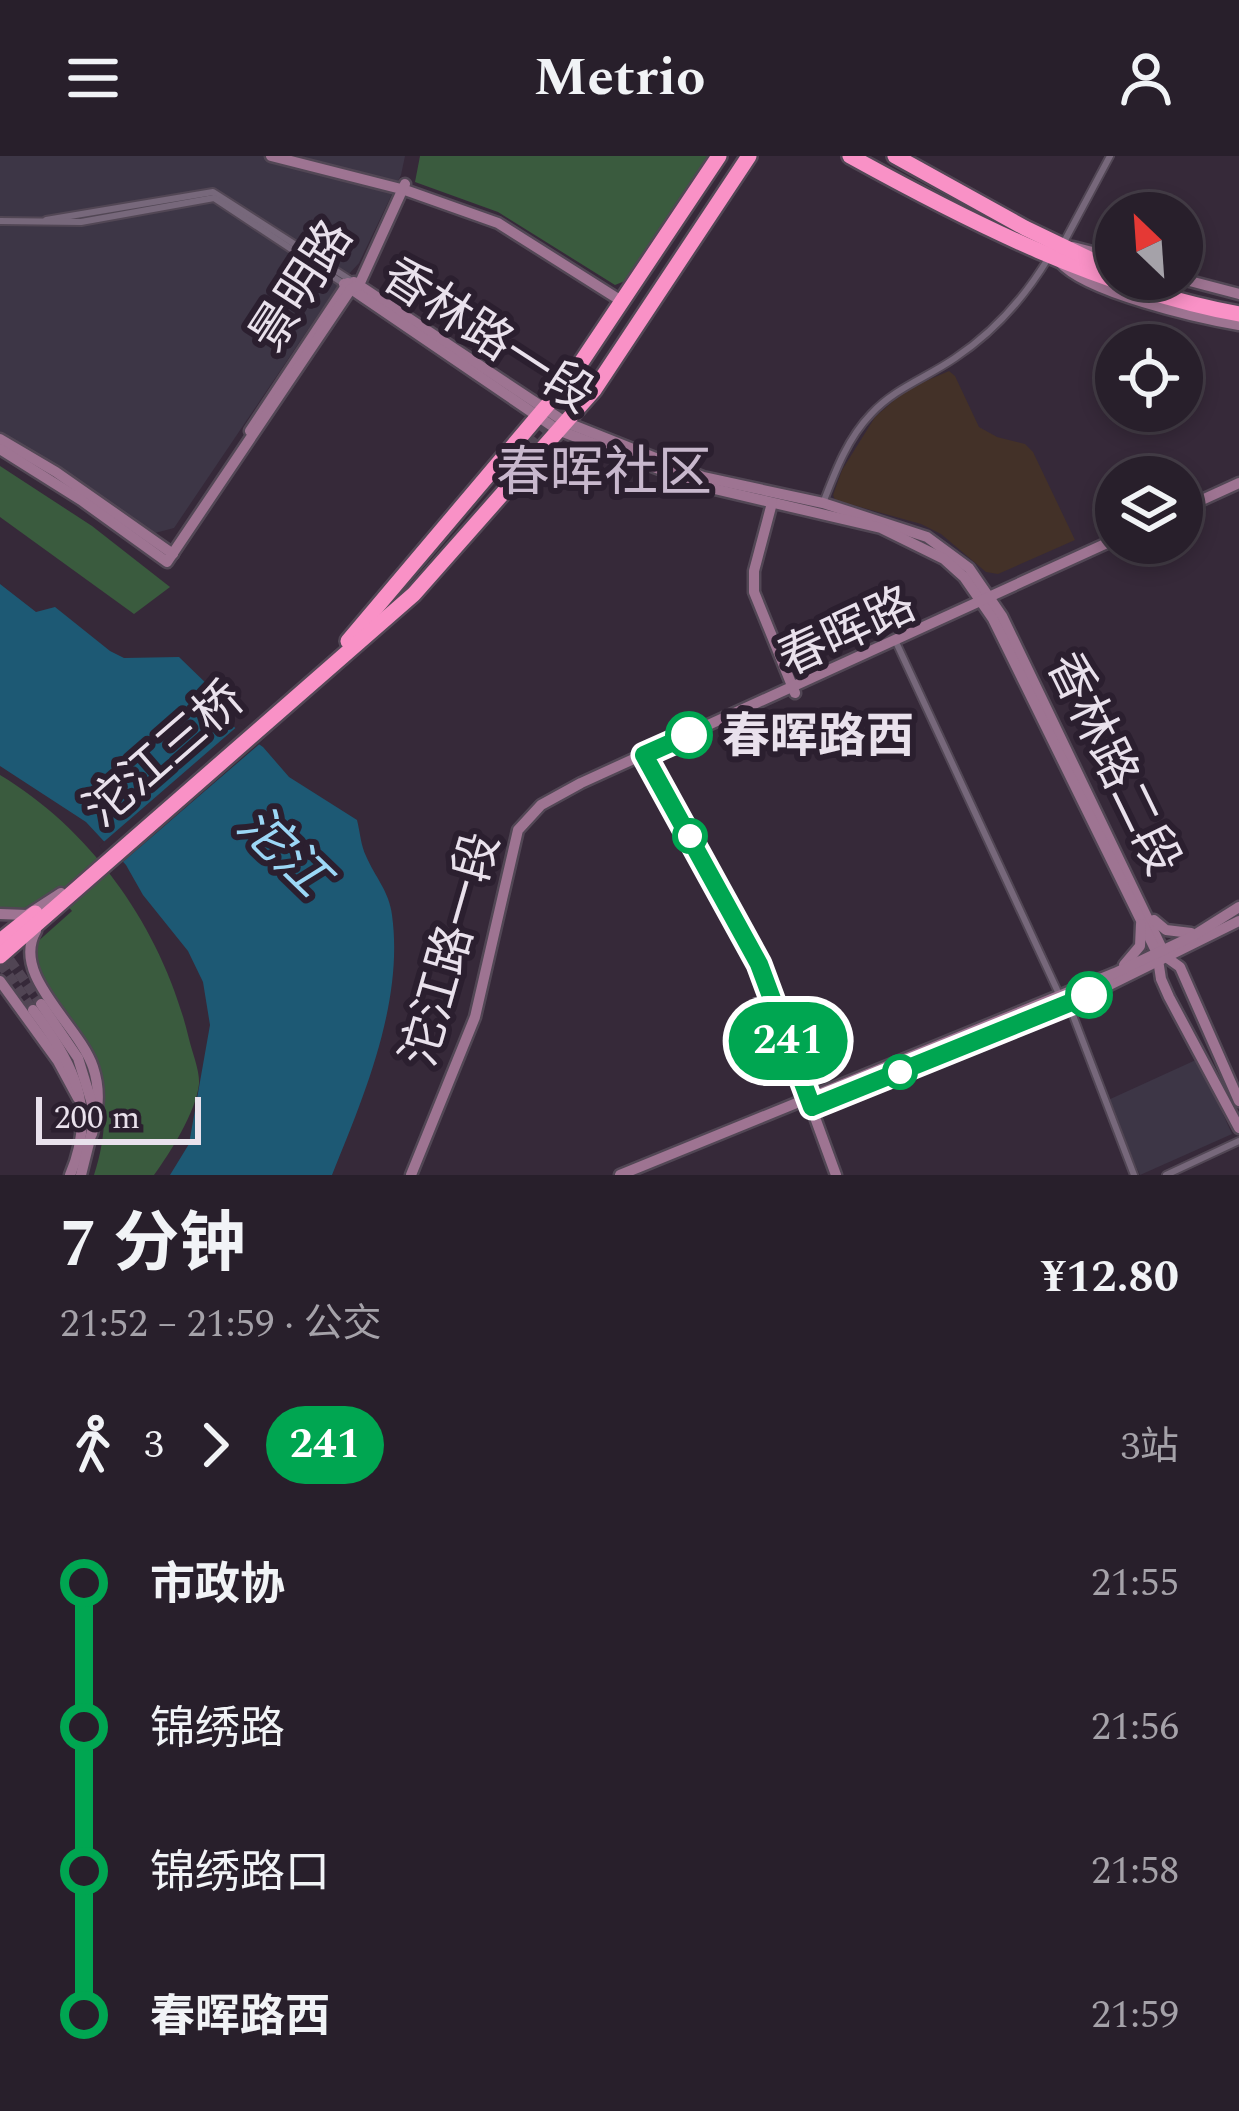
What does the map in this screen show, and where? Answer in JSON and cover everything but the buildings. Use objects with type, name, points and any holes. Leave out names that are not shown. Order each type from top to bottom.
[{"type":"highway","points":[[515,462],[541,413],[584,381],[753,156]]},
{"type":"highway","points":[[850,156],[982,225],[1167,297],[1239,314]]},
{"type":"highway","points":[[584,381],[724,157]]},
{"type":"highway","points":[[515,462],[561,426],[624,300],[724,157]]},
{"type":"highway","points":[[882,158],[982,225]]},
{"type":"highway","points":[[882,158],[971,200],[1060,253],[1095,264]]},
{"type":"highway","points":[[1203,295],[1239,304]]},
{"type":"highway","name":"沱江三桥","points":[[63,896],[360,636],[515,462]]},
{"type":"highway","points":[[0,941],[63,896]]},
{"type":"highway","points":[[0,956],[63,896]]},
{"type":"main road","points":[[271,156],[403,188]]},
{"type":"main road","points":[[286,156],[513,224],[624,300]]},
{"type":"main road","name":"景明路","points":[[167,556],[352,285],[403,188]]},
{"type":"main road","points":[[1095,251],[1084,247],[1060,253],[1070,274],[1239,325]]},
{"type":"main road","name":"香林路一段","points":[[352,285],[561,426],[706,487],[904,536],[944,559],[988,601]]},
{"type":"main road","points":[[1203,285],[1239,294]]},
{"type":"main road","name":"香林路一段","points":[[561,426],[703,476],[894,523],[927,537],[969,568],[988,601]]},
{"type":"main road","points":[[0,439],[56,472],[167,556]]},
{"type":"main road","points":[[0,449],[167,556]]},
{"type":"main road","points":[[1203,502],[1239,486]]},
{"type":"main road","points":[[774,504],[754,572],[754,592],[796,689]]},
{"type":"main road","name":"春晖路","points":[[535,814],[565,791],[1095,552]]},
{"type":"main road","name":"香林路二段","points":[[988,601],[1162,955]]},
{"type":"main road","points":[[645,758],[759,964],[836,1175]]},
{"type":"main road","name":"沱江路一段","points":[[414,1175],[475,1017],[513,843],[535,814]]},
{"type":"main road","points":[[0,914],[27,916],[63,896]]},
{"type":"main road","points":[[63,896],[34,933],[28,955],[36,978],[75,1031],[93,1067],[99,1106],[81,1175]]},
{"type":"main road","points":[[1189,987],[1186,959],[1206,933],[1239,908]]},
{"type":"main road","points":[[620,1175],[1069,1005],[1118,975],[1132,958],[1140,946],[1143,914],[1173,932],[1206,933]]},
{"type":"main road","points":[[640,1175],[1239,921]]},
{"type":"main road","points":[[1162,955],[1180,967],[1239,1101]]},
{"type":"main road","points":[[1162,955],[1161,979],[1169,997]]},
{"type":"main road","points":[[1118,975],[1150,975],[1162,983],[1239,1128]]},
{"type":"main road","points":[[0,981],[58,1061],[83,1112]]},
{"type":"main road","points":[[70,1175],[82,1141],[83,1112],[74,1072],[37,1007],[78,1058],[93,1107],[92,1134]]},
{"type":"street","points":[[823,503],[837,466],[867,418],[901,388],[975,344],[1060,253],[1110,156]]},
{"type":"street","points":[[0,221],[37,222],[213,192],[352,285]]},
{"type":"street","points":[[896,643],[1059,994]]},
{"type":"street","points":[[1069,1005],[1134,1175]]},
{"type":"street","points":[[1166,1175],[1239,1141]]},
{"type":"shaded area","points":[[0,156],[405,156],[401,175],[359,263],[336,288],[174,528],[155,533],[0,432]]},
{"type":"shaded area","points":[[949,371],[979,427],[1025,444],[1033,452],[1075,540],[998,574],[986,572],[941,534],[921,524],[835,500],[842,470],[875,417],[907,389]]},
{"type":"shaded area","points":[[1198,1059],[1232,1134],[1140,1175],[1106,1101]]},
{"type":"green space","points":[[420,156],[711,156],[630,279],[615,285],[498,212],[415,182]]},
{"type":"green space","points":[[0,466],[92,526],[170,587],[134,614],[0,517]]},
{"type":"green space","points":[[0,775],[66,825],[95,856],[143,924],[178,1000],[199,1084],[188,1119],[154,1175],[94,1175],[104,1110],[97,1070],[80,1031],[45,980],[35,944],[72,911],[56,891],[31,910],[0,908]]},
{"type":"water","name":"沱江","points":[[0,584],[36,612],[55,607],[124,658],[179,657],[212,689],[224,720],[263,747],[289,777],[357,820],[364,852],[390,906],[392,981],[378,1048],[332,1175],[170,1175],[189,1144],[210,1025],[203,982],[188,951],[143,895],[126,865],[86,822],[0,766]]},
{"type":"pier","points":[[240,724],[264,740],[118,866],[99,846]]},
{"type":"tunnel","points":[[514,469],[588,379]]},
{"type":"tunnel","points":[[1,948],[41,1004]]},
{"type":"tunnel","points":[[0,963],[33,1010]]},
{"type":"bus line","name":"241","points":[[689,735],[644,755],[759,964],[812,1107],[1089,995]]},
{"type":"place","name":"春晖路西","points":[[689,735]]},
{"type":"district","name":"春晖社区","points":[[604,471]]}]
